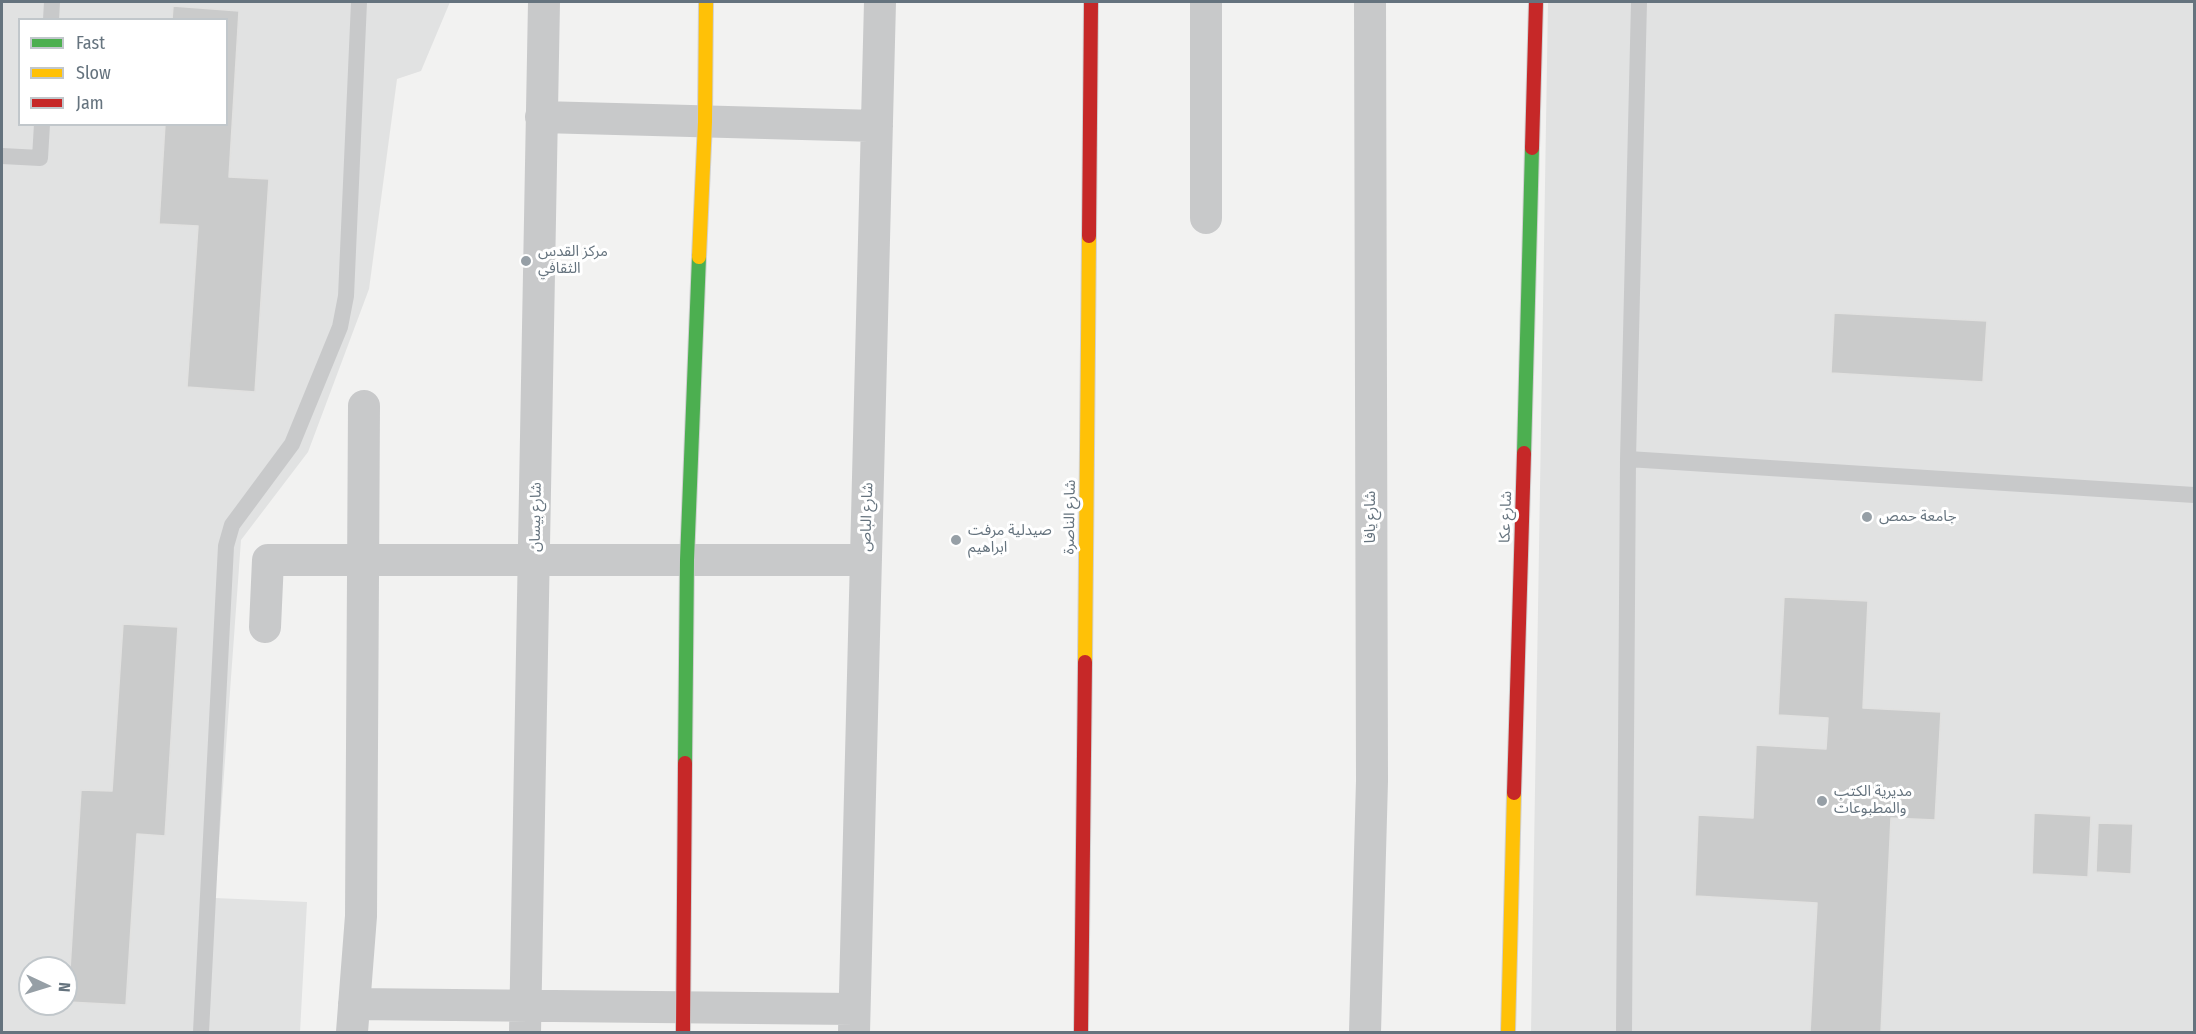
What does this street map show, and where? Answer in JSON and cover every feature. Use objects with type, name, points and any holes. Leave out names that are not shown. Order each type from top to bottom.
[{"type":"street","name":"شارع بيسان","points":[[526,1019],[544,2]]},
{"type":"street","points":[[683,1020],[687,560],[705,122],[706,2]]},
{"type":"street","name":"شارع الباص","points":[[854,1021],[880,2]]},
{"type":"street","name":"شارع الناصرة","points":[[1081,1032],[1091,2]]},
{"type":"street","points":[[1206,2],[1206,218]]},
{"type":"street","name":"شارع يافا","points":[[1365,1032],[1372,781],[1370,2]]},
{"type":"street","name":"شارع عكا","points":[[1508,1032],[1536,2]]},
{"type":"street","points":[[541,117],[877,126]]},
{"type":"street","points":[[364,406],[361,916],[353,1018],[854,1021]]},
{"type":"street","points":[[265,627],[268,560],[866,560]]},
{"type":"lane","points":[[51,18],[52,2]]},
{"type":"lane","points":[[201,1032],[226,546],[232,525],[292,444],[340,327],[346,296],[359,2]]},
{"type":"lane","points":[[1624,1032],[1628,459],[1639,2]]},
{"type":"lane","points":[[2,156],[40,158],[42,126]]},
{"type":"lane","points":[[1628,459],[2194,495]]},
{"type":"shaded area","points":[[2,2],[450,2],[421,71],[397,79],[369,289],[308,452],[241,540],[215,898],[307,902],[300,1032],[2,1032]]},
{"type":"shaded area","name":"جامعة حمص","points":[[1548,2],[2194,2],[2194,1032],[1531,1032]]},
{"type":"building","points":[[173,6],[239,11],[229,177],[269,179],[255,392],[187,387],[198,226],[159,224],[165,126],[228,126],[228,18],[172,18]]},
{"type":"building","points":[[1834,313],[1987,321],[1983,382],[1831,373]]},
{"type":"building","points":[[1784,597],[1868,601],[1863,708],[1941,712],[1935,820],[1891,818],[1881,1032],[1810,1032],[1817,903],[1695,896],[1698,815],[1753,818],[1756,745],[1826,749],[1828,718],[1778,715]]},
{"type":"building","points":[[123,624],[178,627],[165,836],[137,834],[126,1005],[78,1003],[78,956],[71,956],[81,790],[112,791]]},
{"type":"building","points":[[2034,813],[2091,816],[2088,877],[2032,874]]},
{"type":"building","points":[[2098,823],[2133,824],[2131,874],[2096,872]]},
{"type":"traffic: fast","points":[[1524,453],[1532,148]]},
{"type":"traffic: fast","points":[[685,763],[687,560],[699,257]]},
{"type":"traffic: slow","points":[[699,257],[705,122],[706,2]]},
{"type":"traffic: slow","points":[[1085,662],[1089,236]]},
{"type":"traffic: slow","points":[[1508,1032],[1514,793]]},
{"type":"traffic: jam","points":[[1089,236],[1091,2]]},
{"type":"traffic: jam","points":[[1532,148],[1536,2]]},
{"type":"traffic: jam","points":[[1514,793],[1524,453]]},
{"type":"traffic: jam","points":[[1081,1032],[1085,662]]},
{"type":"traffic: jam","points":[[683,1032],[685,763]]},
{"type":"place","name":"مركز القدس الثقافي","points":[[526,261]]},
{"type":"place","name":"جامعة حمص","points":[[1867,517]]},
{"type":"place","name":"صيدلية مرفت ابراهيم","points":[[956,540]]},
{"type":"place","name":"مديرية الكتب والمطبوعات","points":[[1822,801]]}]
